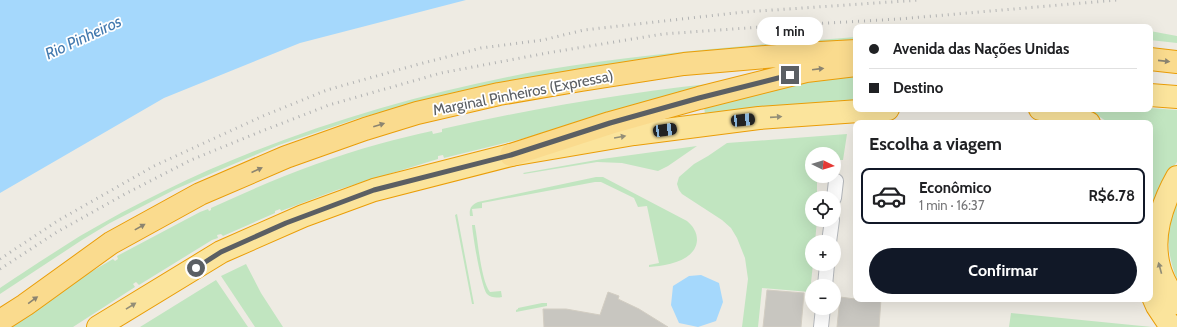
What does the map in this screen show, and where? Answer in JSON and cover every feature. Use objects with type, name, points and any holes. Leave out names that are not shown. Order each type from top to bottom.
[{"type":"highway","name":"Marginal Pinheiros (Expressa)","points":[[0,321],[25,305],[111,243],[200,194],[286,157],[364,129],[417,114],[499,94],[588,79],[684,64],[853,51]]},
{"type":"highway","points":[[1153,59],[1177,62]]},
{"type":"highway","points":[[98,327],[221,252],[286,223],[374,190],[511,155],[610,123],[699,98],[806,71],[853,65]]},
{"type":"highway","points":[[1153,96],[1177,97]]},
{"type":"highway","points":[[511,155],[634,134],[711,124],[759,118],[853,111]]},
{"type":"highway","points":[[1056,112],[1081,120]]},
{"type":"highway","points":[[1177,177],[1168,194],[1158,222],[1157,247],[1159,266],[1166,284],[1177,303]]},
{"type":"highway","points":[[1153,297],[1157,306],[1171,327]]},
{"type":"street","points":[[821,327],[822,315]]},
{"type":"green space","points":[[1153,32],[1177,36],[1177,43],[1153,40]]},
{"type":"green space","points":[[853,37],[853,39],[774,47],[420,102],[359,118],[279,145],[176,189],[110,223],[0,294],[0,288],[80,236],[164,191],[208,170],[252,152],[323,126],[432,94],[507,77],[583,64],[739,46]]},
{"type":"green space","points":[[853,75],[853,100],[757,107],[705,114],[704,107],[760,91]]},
{"type":"green space","points":[[740,81],[595,121],[444,158],[443,155],[438,156],[438,159],[337,190],[281,211],[280,209],[275,211],[275,213],[223,236],[221,234],[217,235],[218,238],[212,240],[139,285],[136,282],[133,284],[135,287],[73,327],[0,327],[17,315],[113,259],[115,261],[118,259],[117,256],[200,212],[208,209],[209,211],[211,208],[252,190],[357,150],[405,137],[432,131],[433,134],[442,132],[442,129],[516,113],[627,94]]},
{"type":"green space","points":[[1153,108],[1177,110],[1177,162],[1170,172],[1153,211],[1153,120],[1104,120],[1094,113],[1153,112]]},
{"type":"green space","points":[[847,134],[843,160],[841,160],[841,147],[805,147],[805,183],[817,183],[817,191],[805,191],[805,227],[816,227],[816,235],[805,235],[805,271],[812,271],[811,279],[805,279],[805,292],[762,288],[758,327],[742,327],[748,279],[745,258],[737,238],[731,228],[722,220],[682,194],[677,184],[679,177],[694,164],[727,143]]},
{"type":"green space","points":[[697,146],[658,171],[622,163],[597,162],[523,173],[602,159]]},
{"type":"green space","points":[[596,177],[603,177],[687,221],[694,229],[697,237],[695,247],[691,253],[686,258],[671,264],[649,267],[649,265],[659,263],[647,206],[638,207],[634,198],[601,182],[482,203],[482,208],[472,209],[473,216],[470,216],[471,208],[478,202]]},
{"type":"green space","points":[[1177,195],[1177,279],[1171,260],[1168,240],[1170,218]]},
{"type":"green space","points":[[457,214],[474,304],[472,304],[455,215]]},
{"type":"green space","points":[[1153,217],[1177,322],[1153,275]]},
{"type":"green space","points":[[472,225],[475,225],[482,270],[487,287],[490,292],[501,291],[502,297],[496,298],[487,294],[482,282]]},
{"type":"green space","points":[[246,264],[261,293],[283,327],[255,327],[221,276]]},
{"type":"green space","points":[[216,280],[248,327],[140,327]]},
{"type":"green space","points":[[547,303],[547,306],[516,312],[518,308]]},
{"type":"green space","points":[[1011,313],[1152,327],[1009,327]]},
{"type":"water","name":"Rio Pinheiros","points":[[0,0],[466,0],[300,43],[164,98],[0,193]]},
{"type":"water","points":[[701,275],[719,283],[723,302],[716,321],[698,327],[679,323],[671,305],[673,286],[689,276]]},
{"type":"building","points":[[767,290],[804,293],[801,327],[763,327]]},
{"type":"building","points":[[608,292],[619,296],[618,299],[639,309],[668,327],[544,327],[543,309],[566,309],[600,315]]},
{"type":"building","points":[[841,297],[853,299],[853,302],[881,302],[879,327],[837,327],[838,315],[841,315]]},
{"type":"railway","points":[[0,259],[59,220],[154,166],[263,116],[327,90],[412,66],[481,48],[543,40],[584,30],[744,12],[920,0]]},
{"type":"railway","points":[[0,269],[57,232],[125,194],[191,160],[329,105],[441,73],[547,53],[663,34],[899,19],[1117,0]]},
{"type":"route","points":[[196,268],[221,252],[286,223],[374,190],[511,155],[610,123],[699,98],[790,75]]}]
